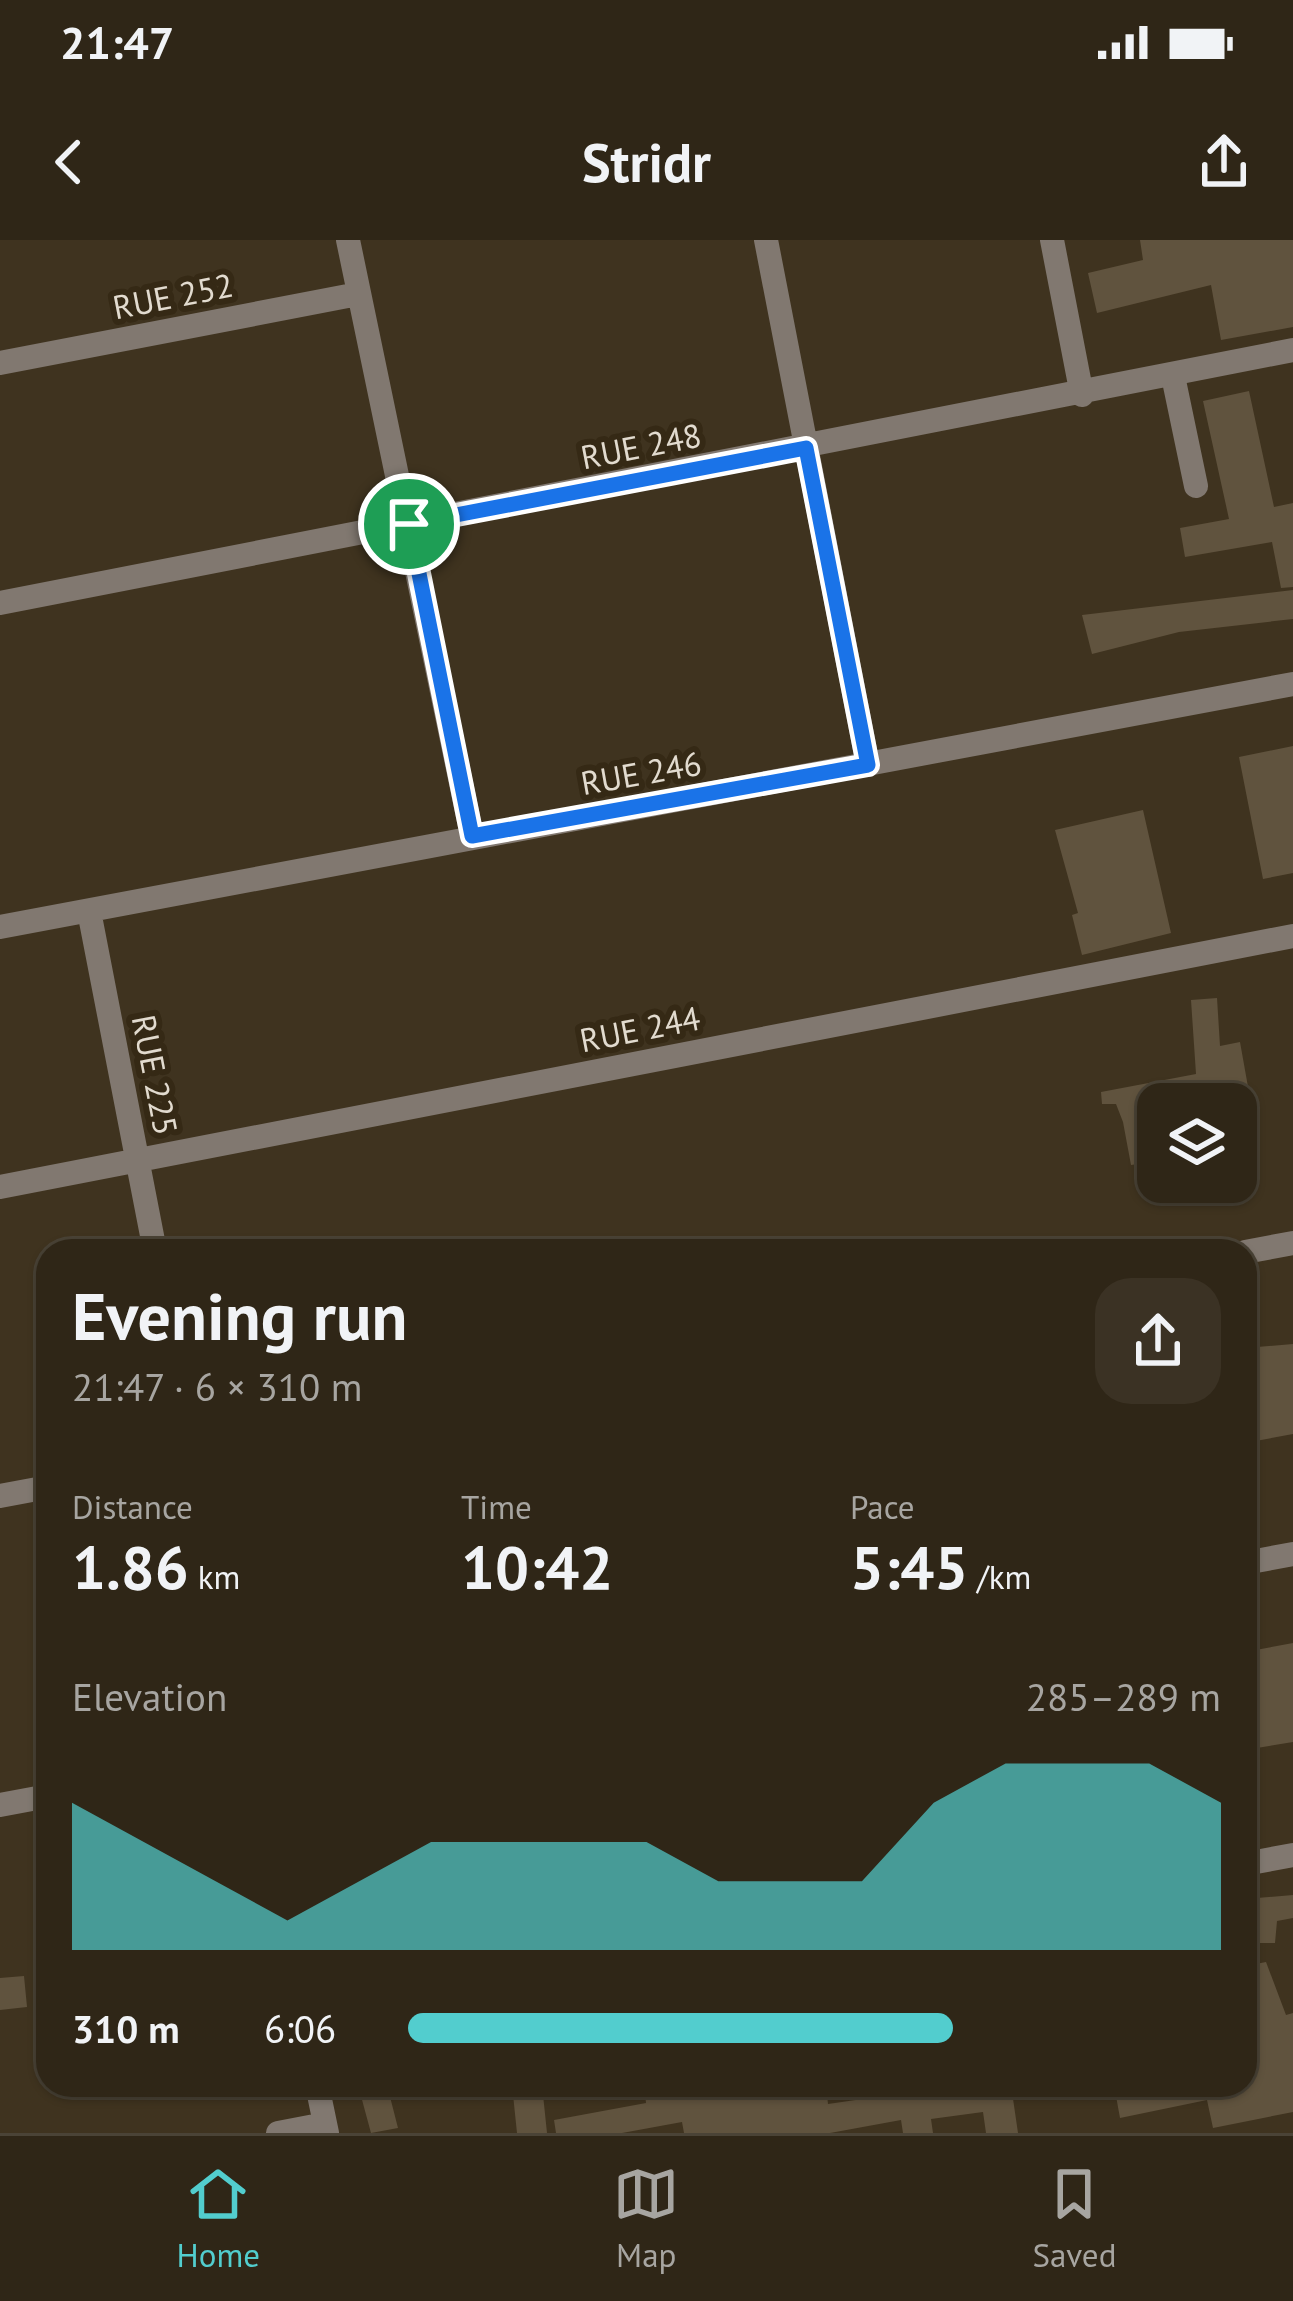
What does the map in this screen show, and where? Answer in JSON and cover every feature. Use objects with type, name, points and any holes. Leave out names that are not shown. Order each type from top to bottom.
[{"type":"street","points":[[348,240],[472,836]]},
{"type":"street","points":[[766,240],[868,765]]},
{"type":"street","points":[[1052,240],[1082,395]]},
{"type":"street","name":"RUE 252","points":[[0,363],[358,294]]},
{"type":"street","name":"RUE 248","points":[[0,603],[1082,395],[1293,350]]},
{"type":"street","points":[[1173,376],[1196,486]]},
{"type":"street","name":"RUE 246","points":[[0,927],[1293,684]]},
{"type":"street","name":"RUE 225","points":[[89,911],[153,1239]]},
{"type":"street","name":"RUE 244","points":[[0,1186],[1293,936]]},
{"type":"street","points":[[1257,1250],[1293,1243]]},
{"type":"street","points":[[0,1496],[36,1489]]},
{"type":"street","points":[[1257,1561],[1293,1554]]},
{"type":"street","points":[[0,1805],[36,1798]]},
{"type":"street","points":[[1257,1862],[1293,1855]]},
{"type":"street","points":[[278,2133],[326,2128],[320,2097]]},
{"type":"building","points":[[1140,240],[1293,240],[1293,327],[1221,340],[1211,285],[1097,313],[1088,273],[1143,260]]},
{"type":"building","points":[[1249,391],[1274,507],[1293,503],[1293,587],[1281,588],[1272,542],[1185,557],[1180,528],[1229,519],[1203,401]]},
{"type":"building","points":[[1293,590],[1293,619],[1179,632],[1092,654],[1082,615]]},
{"type":"building","points":[[1293,746],[1293,873],[1263,879],[1239,757]]},
{"type":"building","points":[[1143,810],[1171,933],[1082,955],[1072,915],[1078,913],[1055,830]]},
{"type":"building","points":[[1217,998],[1220,1046],[1240,1042],[1247,1083],[1148,1083],[1196,1074],[1191,1000]]},
{"type":"building","points":[[1137,1085],[1137,1164],[1131,1165],[1116,1104],[1102,1104],[1101,1092]]},
{"type":"building","points":[[1293,1344],[1293,1434],[1257,1441],[1257,1347]]},
{"type":"building","points":[[1293,1643],[1293,1742],[1257,1748],[1257,1650]]},
{"type":"building","points":[[1293,1895],[1293,1918],[1277,1921],[1275,1943],[1257,1943],[1257,1898]]},
{"type":"building","points":[[1266,1962],[1286,2015],[1293,2013],[1293,2112],[1213,2128],[1207,2100],[1120,2118],[1116,2097],[1257,2097],[1257,1964]]},
{"type":"building","points":[[24,1976],[27,2007],[0,2010],[0,1978]]},
{"type":"building","points":[[361,2097],[390,2097],[398,2128],[371,2133]]},
{"type":"building","points":[[513,2097],[543,2097],[547,2133],[517,2133]]},
{"type":"building","points":[[645,2097],[827,2097],[828,2104],[876,2097],[1013,2097],[1018,2133],[986,2133],[983,2112],[931,2119],[933,2133],[903,2133],[901,2120],[830,2133],[684,2133],[682,2122],[622,2133],[556,2133],[554,2120],[646,2103]]},
{"type":"route","points":[[806,448],[868,765],[472,836],[409,524],[806,448]]}]
